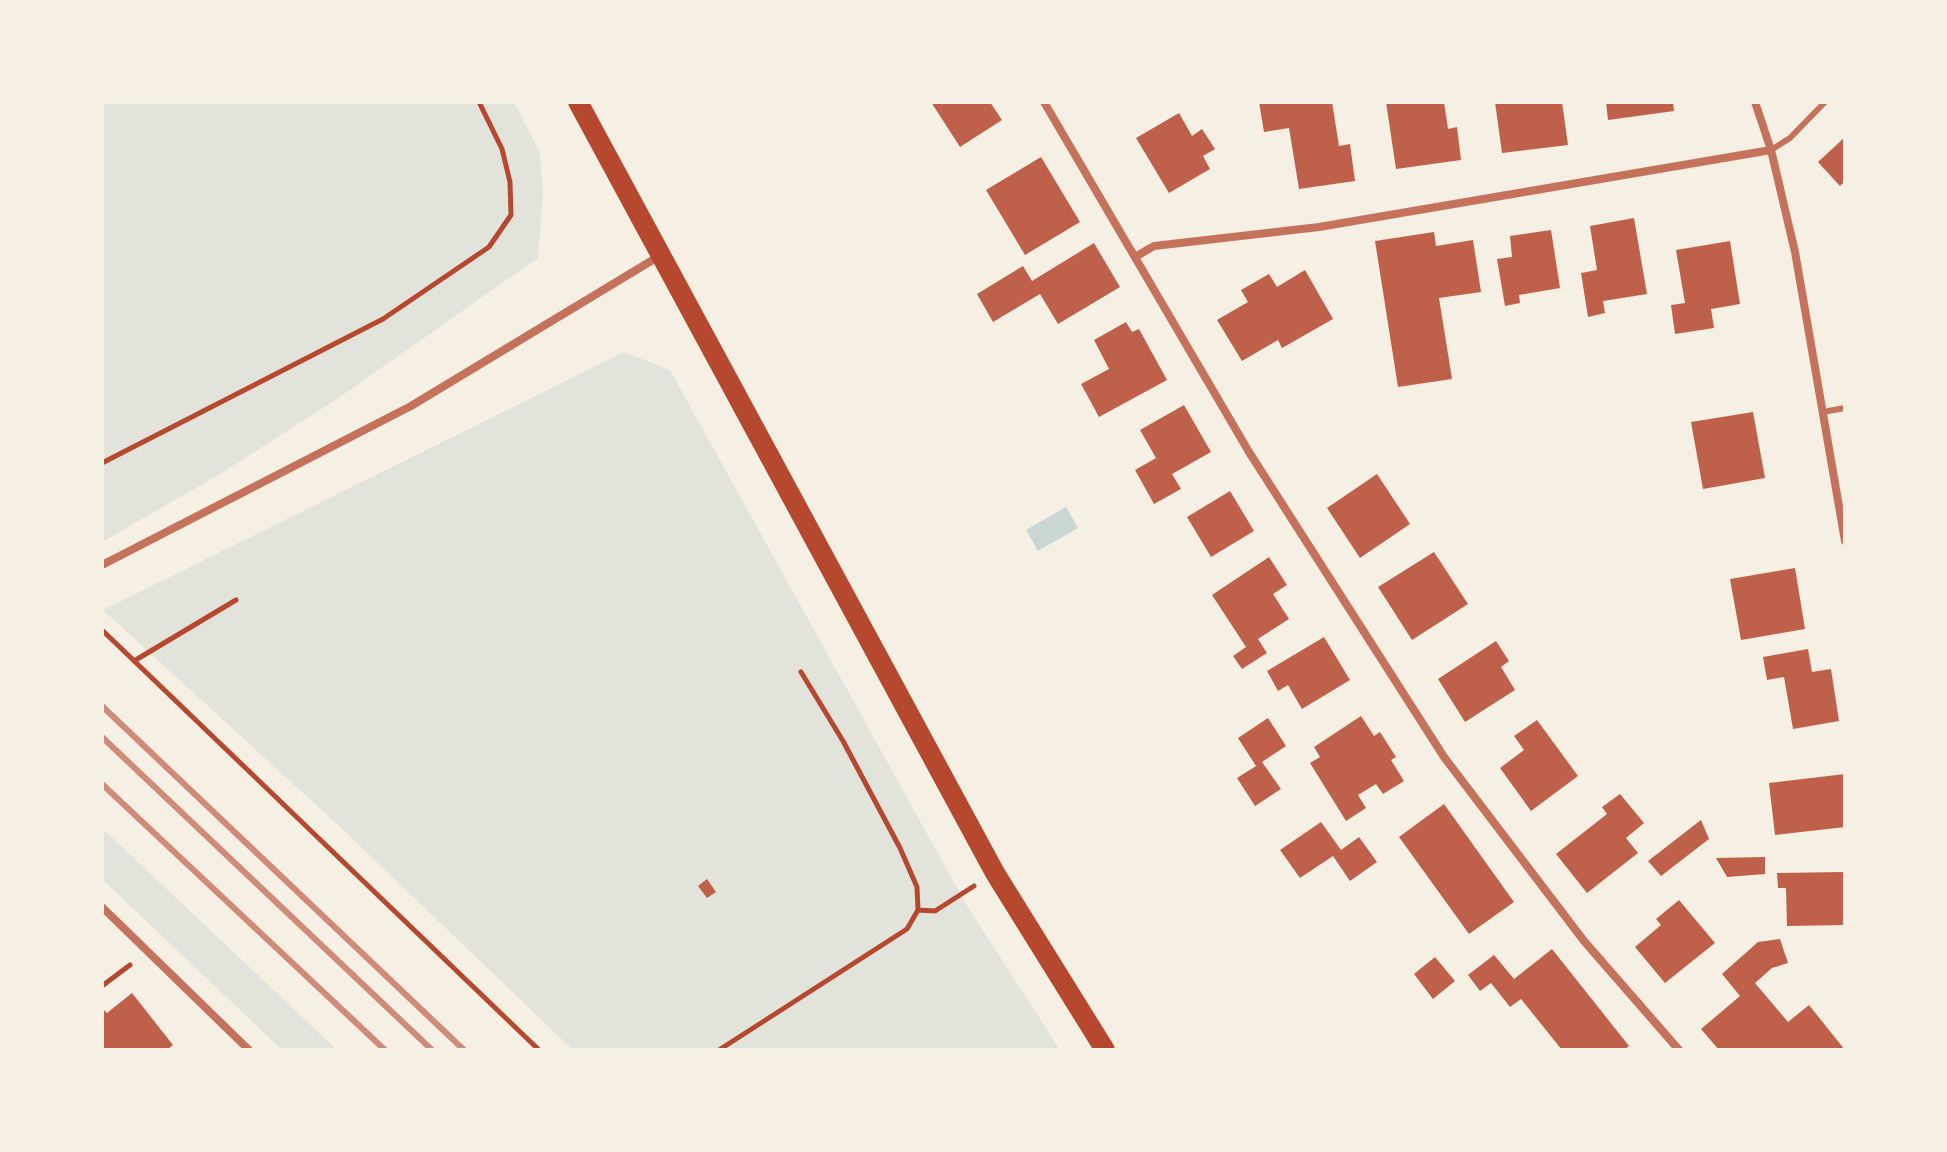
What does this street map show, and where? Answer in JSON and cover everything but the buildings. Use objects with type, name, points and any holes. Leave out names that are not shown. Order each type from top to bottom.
[{"type":"main road","points":[[578,102],[995,873],[1105,1050]]},
{"type":"street","points":[[1044,102],[1280,502],[1444,757],[1584,941],[1679,1050]]},
{"type":"street","points":[[1755,102],[1771,150],[1795,252],[1845,541]]},
{"type":"street","points":[[1135,257],[1154,246],[1319,227],[1771,150]]},
{"type":"street","points":[[102,565],[411,406],[662,254]]},
{"type":"street","points":[[102,907],[249,1050]]},
{"type":"lane","points":[[1771,150],[1790,138],[1825,102]]},
{"type":"lane","points":[[1823,412],[1845,408]]},
{"type":"path","points":[[102,463],[383,319],[489,247],[511,215],[510,182],[502,149],[479,102]]},
{"type":"path","points":[[134,661],[236,600]]},
{"type":"path","points":[[102,630],[539,1050]]},
{"type":"path","points":[[719,1050],[907,929],[918,910],[917,887],[900,848],[801,672]]},
{"type":"path","points":[[918,910],[935,911],[964,893]]},
{"type":"path","points":[[102,986],[147,952]]},
{"type":"shaded area","points":[[102,102],[514,102],[540,153],[543,194],[538,258],[337,399],[222,473],[102,542]]},
{"type":"shaded area","points":[[624,352],[670,370],[966,904],[1060,1050],[573,1050],[338,825],[103,610]]},
{"type":"shaded area","points":[[1066,507],[1078,528],[1038,551],[1026,530]]},
{"type":"shaded area","points":[[102,828],[337,1050],[282,1050],[102,879]]},
{"type":"railway","points":[[102,706],[464,1050]]},
{"type":"railway","points":[[102,737],[432,1050]]},
{"type":"railway","points":[[102,784],[385,1050]]}]
